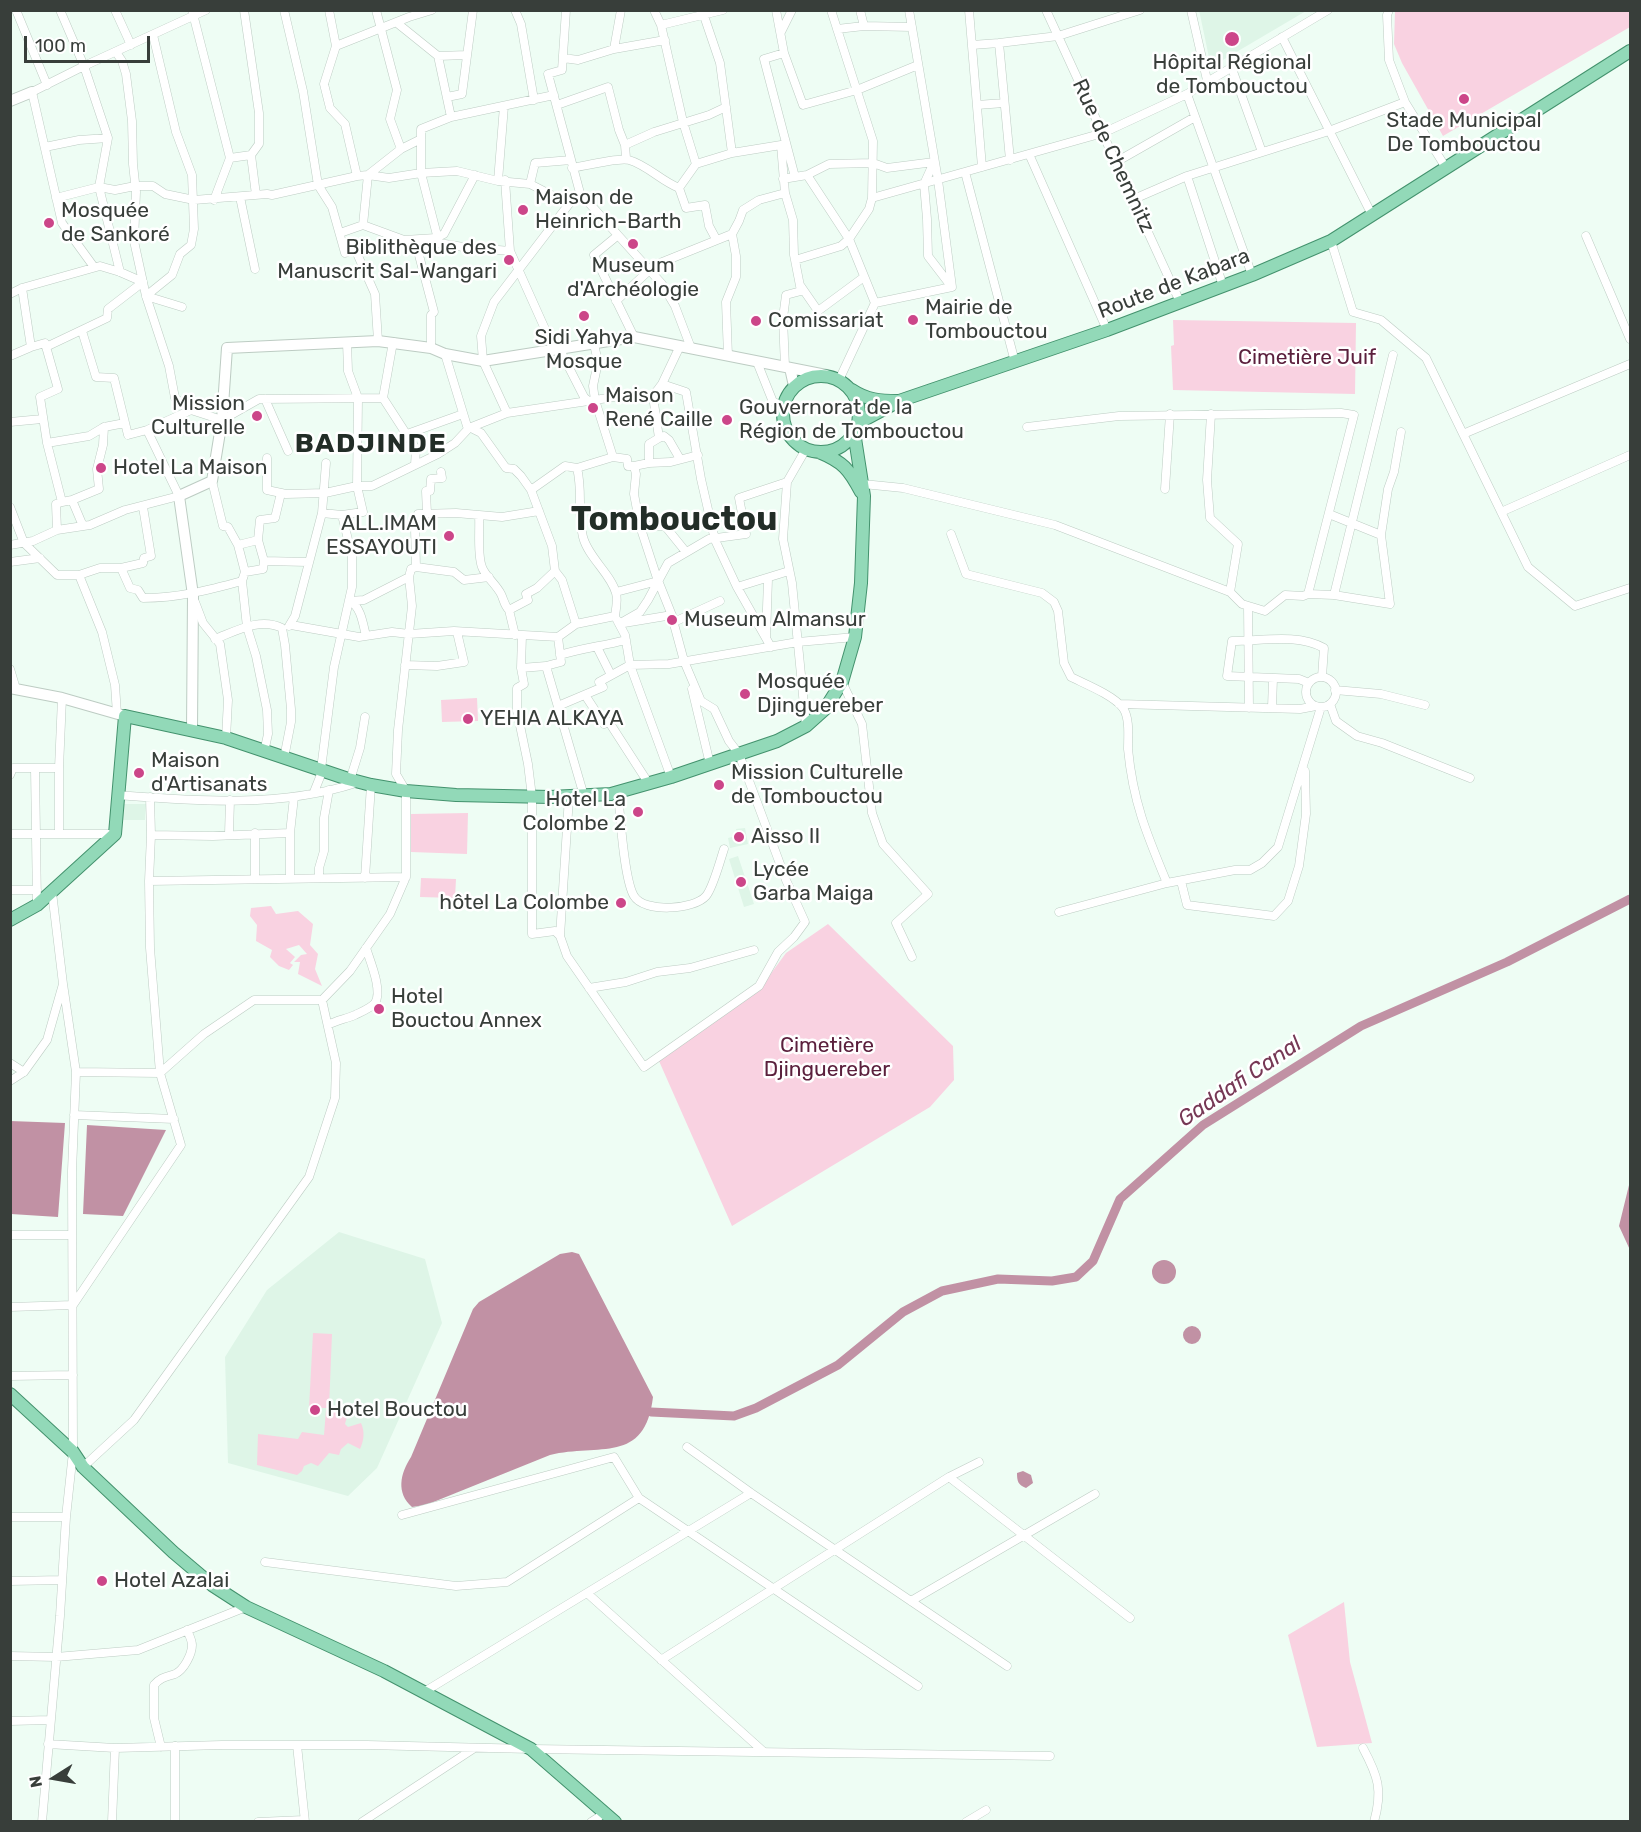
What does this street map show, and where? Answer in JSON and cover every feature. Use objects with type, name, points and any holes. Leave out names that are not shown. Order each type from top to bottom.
[{"type":"main road","name":"Route de Kabara","points":[[899,401],[1107,330],[1252,275],[1331,241],[1630,51]]},
{"type":"main road","points":[[863,490],[849,470],[836,459],[797,444],[789,436],[784,426],[783,405],[787,394],[803,379],[814,375],[826,375],[839,380],[864,398],[899,401]]},
{"type":"main road","points":[[10,920],[37,905],[115,834],[121,715],[226,738],[360,782],[406,792],[532,797],[584,796],[618,792],[649,784],[777,741],[806,726],[825,709],[842,682],[855,637],[861,583],[863,490],[856,451],[858,405],[850,389]]},
{"type":"main road","points":[[812,451],[829,451],[839,447],[856,428],[899,401]]},
{"type":"main road","points":[[10,1394],[74,1452],[83,1467],[172,1551],[212,1585],[246,1607],[384,1671],[531,1749],[610,1817]]},
{"type":"street","points":[[16,10],[47,85]]},
{"type":"street","points":[[60,10],[84,66],[108,138],[99,187],[120,272]]},
{"type":"street","points":[[115,10],[130,45]]},
{"type":"street","points":[[10,101],[153,35],[193,13],[206,10]]},
{"type":"street","points":[[230,158],[250,155],[259,144],[259,113],[244,10]]},
{"type":"street","points":[[284,10],[303,91],[318,185],[332,207],[345,253],[355,249],[375,294],[378,340]]},
{"type":"street","points":[[329,10],[336,46],[324,84],[330,108],[345,124],[357,176]]},
{"type":"street","points":[[376,10],[397,90],[390,119],[401,149]]},
{"type":"street","points":[[336,46],[397,23],[408,14],[432,10]]},
{"type":"street","points":[[447,97],[462,94],[473,10]]},
{"type":"street","points":[[515,10],[521,24],[534,100]]},
{"type":"street","points":[[566,10],[562,70],[548,74],[580,193],[662,284],[670,299],[686,347]]},
{"type":"street","points":[[654,10],[661,25],[683,123],[696,164]]},
{"type":"street","points":[[661,25],[723,10]]},
{"type":"street","points":[[776,10],[784,53],[803,105],[857,90],[918,65]]},
{"type":"street","points":[[781,32],[792,10]]},
{"type":"street","points":[[795,260],[841,246],[849,239],[869,209],[872,198],[873,141],[831,10]]},
{"type":"street","points":[[860,10],[864,26]]},
{"type":"street","points":[[909,10],[938,180],[952,287]]},
{"type":"street","points":[[969,10],[982,167]]},
{"type":"street","name":"Rue de Chemnitz","points":[[1046,10],[1180,302]]},
{"type":"street","points":[[972,45],[1058,36],[1140,10]]},
{"type":"street","points":[[1191,10],[1207,80]]},
{"type":"street","points":[[872,198],[1103,134],[1187,93],[1328,10]]},
{"type":"street","points":[[1389,10],[1387,15],[1389,60],[1405,102],[1446,168]]},
{"type":"street","points":[[614,49],[622,11]]},
{"type":"street","points":[[193,13],[230,158],[214,200]]},
{"type":"street","points":[[703,13],[720,63],[732,153]]},
{"type":"street","points":[[397,23],[438,56],[450,117]]},
{"type":"street","points":[[837,28],[912,27]]},
{"type":"street","points":[[146,296],[172,275],[180,254],[191,245],[194,229],[192,175],[176,132],[153,35]]},
{"type":"street","points":[[1282,37],[1372,215]]},
{"type":"street","points":[[563,58],[578,60],[614,49],[664,40]]},
{"type":"street","points":[[999,43],[1010,160]]},
{"type":"street","points":[[116,52],[122,61],[130,100],[135,186],[134,242],[146,296],[169,366],[175,398],[191,410],[222,420],[258,399],[383,398]]},
{"type":"street","points":[[784,53],[764,59],[795,177]]},
{"type":"street","points":[[438,56],[467,56]]},
{"type":"street","points":[[1232,66],[1262,152]]},
{"type":"street","points":[[557,105],[608,87],[625,145],[626,158]]},
{"type":"street","points":[[32,92],[62,223],[94,267]]},
{"type":"street","points":[[1187,93],[1252,275]]},
{"type":"street","points":[[510,251],[439,243],[421,173],[421,129],[450,117],[554,95]]},
{"type":"street","points":[[1134,199],[1187,176],[1329,131],[1405,102]]},
{"type":"street","points":[[977,105],[1004,103]]},
{"type":"street","points":[[504,106],[501,181],[510,251],[557,349],[584,397],[592,400]]},
{"type":"street","points":[[625,145],[654,132],[709,115],[726,107]]},
{"type":"street","points":[[1116,162],[1195,117]]},
{"type":"street","points":[[45,147],[79,140],[108,138]]},
{"type":"street","points":[[363,225],[368,176],[401,149],[421,139]]},
{"type":"street","points":[[679,188],[696,164],[732,153],[781,145],[783,179],[793,220],[795,260],[801,291],[786,296],[783,318],[788,367],[794,386]]},
{"type":"street","points":[[1029,154],[1107,330]]},
{"type":"street","points":[[250,155],[256,195]]},
{"type":"street","points":[[530,184],[535,163],[571,164],[626,158],[664,182],[679,188],[686,208],[705,205],[709,226],[716,239]]},
{"type":"street","points":[[783,179],[807,175],[829,164],[873,163],[887,168],[934,162]]},
{"type":"street","points":[[934,162],[924,184],[928,256],[952,287]]},
{"type":"street","points":[[56,198],[99,187],[115,190],[135,186],[153,186],[165,194],[194,200],[214,200],[273,195],[357,176],[389,178],[457,171],[501,181],[530,184],[569,204]]},
{"type":"street","points":[[965,172],[1015,362]]},
{"type":"street","points":[[340,233],[363,225],[404,240],[436,238],[444,234],[475,175]]},
{"type":"street","points":[[807,175],[849,239],[875,303],[839,380]]},
{"type":"street","points":[[1187,176],[1223,286]]},
{"type":"street","points":[[507,413],[483,361],[481,336],[494,302],[569,204],[580,193]]},
{"type":"street","points":[[728,356],[726,302],[736,277],[736,256],[732,234],[743,210],[759,200],[785,193]]},
{"type":"street","points":[[240,197],[255,269]]},
{"type":"street","points":[[616,301],[655,265],[732,234]]},
{"type":"street","points":[[617,236],[594,255],[634,337]]},
{"type":"street","points":[[1586,236],[1630,339]]},
{"type":"street","points":[[415,240],[434,312],[431,315],[431,348]]},
{"type":"street","points":[[1331,241],[1353,312],[1381,320],[1426,358],[1528,567],[1575,606],[1630,588]]},
{"type":"street","points":[[10,294],[22,288],[100,266],[143,282]]},
{"type":"street","points":[[800,285],[818,310],[864,277]]},
{"type":"street","points":[[46,347],[107,318],[108,309],[143,282]]},
{"type":"street","points":[[875,303],[952,287]]},
{"type":"street","points":[[22,288],[31,347]]},
{"type":"street","points":[[146,296],[182,307]]},
{"type":"street","points":[[82,331],[96,377],[114,378],[128,435],[147,430],[191,410]]},
{"type":"street","points":[[264,752],[268,734],[267,710],[256,656],[247,627],[242,581],[245,572],[238,545],[228,526],[223,526],[212,481],[222,420],[227,348],[378,340],[431,348],[445,354],[483,361],[634,337],[826,375]]},
{"type":"street","points":[[322,513],[342,515],[363,512],[357,486],[358,398],[348,371],[347,342]]},
{"type":"street","points":[[393,342],[383,398],[416,449],[415,465]]},
{"type":"street","points":[[10,356],[45,343],[58,389],[40,397],[42,419],[62,502]]},
{"type":"street","points":[[594,344],[598,362],[592,400],[613,457]]},
{"type":"street","points":[[660,438],[653,396],[686,347]]},
{"type":"street","points":[[445,354],[463,414],[470,428],[481,433],[506,468],[513,469],[531,490],[552,546],[555,571],[562,580],[576,624]]},
{"type":"street","points":[[1334,595],[1392,355]]},
{"type":"street","points":[[757,362],[773,402],[783,405]]},
{"type":"street","points":[[1463,434],[1630,364]]},
{"type":"street","points":[[662,384],[686,392],[714,538],[737,587],[771,647]]},
{"type":"street","points":[[267,458],[267,490],[281,493],[325,493],[357,486],[372,486],[438,454],[470,428],[507,413],[626,395],[653,396]]},
{"type":"street","points":[[265,399],[288,451]]},
{"type":"street","points":[[1027,427],[1119,416],[1170,414],[1341,413],[1354,415],[1308,594]]},
{"type":"street","points":[[407,434],[463,414]]},
{"type":"street","points":[[1166,489],[1170,414]]},
{"type":"street","points":[[1211,414],[1207,480],[1210,518],[1238,544],[1230,592]]},
{"type":"street","points":[[10,423],[42,419]]},
{"type":"street","points":[[47,443],[89,436],[104,427],[125,423]]},
{"type":"street","points":[[57,530],[56,504],[99,489],[97,469],[103,445],[104,427]]},
{"type":"street","points":[[147,430],[179,496],[193,595],[192,730]]},
{"type":"street","points":[[863,490],[903,488],[1055,525],[1230,592],[1242,604],[1265,611],[1285,595],[1334,595],[1390,604],[1381,535],[1388,489],[1394,472],[1401,432]]},
{"type":"street","points":[[649,463],[649,444],[664,436],[669,440],[680,459]]},
{"type":"street","points":[[620,624],[639,612],[668,562],[714,538],[746,534],[739,498],[787,482],[812,451]]},
{"type":"street","points":[[531,490],[566,466],[577,468],[613,457],[627,459],[628,466],[634,466],[698,455]]},
{"type":"street","points":[[1501,512],[1630,455]]},
{"type":"street","points":[[291,625],[322,513],[326,463]]},
{"type":"street","points":[[634,466],[636,474],[634,494],[640,526],[673,619],[710,764]]},
{"type":"street","points":[[577,468],[581,485],[579,503],[583,539],[616,592],[615,616],[626,640],[630,665],[671,777]]},
{"type":"street","points":[[427,514],[426,491],[430,491],[431,479],[442,478],[441,472]]},
{"type":"street","points":[[10,545],[24,543],[57,530],[83,526],[125,510],[179,496],[212,481]]},
{"type":"street","points":[[787,482],[783,539],[798,642],[806,726]]},
{"type":"street","points":[[245,572],[263,569],[264,561],[258,540],[260,520],[275,518],[281,493]]},
{"type":"street","points":[[72,500],[83,526]]},
{"type":"street","points":[[10,507],[24,543],[57,575],[79,575],[100,568],[121,568],[143,562],[144,558],[151,556],[143,507]]},
{"type":"street","points":[[417,567],[415,529],[418,514],[456,513],[502,518],[539,511]]},
{"type":"street","points":[[1329,514],[1381,535]]},
{"type":"street","points":[[314,792],[320,770],[334,667],[352,587],[352,556],[342,515]]},
{"type":"street","points":[[479,515],[481,536],[479,553],[482,568],[509,610],[518,635],[524,684],[517,688],[517,711],[532,797],[532,934],[555,931],[560,936]]},
{"type":"street","points":[[640,526],[665,526],[686,552]]},
{"type":"street","points":[[951,534],[966,574],[1042,592],[1054,602],[1058,611],[1067,672],[1071,677],[1112,698],[1125,713],[1131,780],[1141,820],[1167,883]]},
{"type":"street","points":[[238,545],[258,540]]},
{"type":"street","points":[[10,562],[40,558]]},
{"type":"street","points":[[264,561],[308,562]]},
{"type":"street","points":[[76,1072],[160,1073],[204,1034],[254,1000],[322,1000],[350,971],[390,914],[406,877],[406,792],[396,774],[412,606],[409,578],[411,569],[417,567],[454,572],[464,580],[489,577]]},
{"type":"street","points":[[121,568],[130,588],[138,590],[143,598],[193,595],[242,581]]},
{"type":"street","points":[[509,610],[528,600],[526,594],[537,588],[555,571]]},
{"type":"street","points":[[737,587],[789,571]]},
{"type":"street","points":[[10,669],[13,688],[62,698],[121,715],[102,632],[79,575]]},
{"type":"street","points":[[350,600],[364,600],[409,578]]},
{"type":"street","points":[[766,638],[768,579]]},
{"type":"street","points":[[616,592],[658,581]]},
{"type":"street","points":[[193,595],[203,623],[219,644],[228,700],[226,738]]},
{"type":"street","points":[[350,600],[355,603],[366,636]]},
{"type":"street","points":[[620,624],[673,619],[720,601]]},
{"type":"street","points":[[1248,606],[1249,708]]},
{"type":"street","points":[[215,639],[247,627],[266,623],[282,628],[291,625],[342,635],[457,632],[558,637],[576,624],[615,616]]},
{"type":"street","points":[[282,628],[291,709],[291,723],[284,758]]},
{"type":"street","points":[[405,665],[437,666],[464,662],[457,632]]},
{"type":"street","points":[[521,668],[561,662],[558,637]]},
{"type":"street","points":[[558,706],[603,687],[599,682],[630,665],[686,665],[798,642],[855,637]]},
{"type":"street","points":[[1309,683],[1299,679],[1227,676],[1233,641],[1302,639],[1318,644],[1324,648],[1322,677]]},
{"type":"street","points":[[560,655],[586,646],[597,647],[626,640]]},
{"type":"street","points":[[597,647],[611,675]]},
{"type":"street","points":[[569,797],[560,936],[567,956],[644,1067],[759,986],[778,952],[794,937],[805,922],[786,880],[739,754],[729,741],[714,709],[701,702],[686,665]]},
{"type":"street","points":[[546,666],[584,796]]},
{"type":"street","points":[[1119,704],[1300,709],[1318,707],[1330,704],[1335,690],[1331,681],[1322,677],[1309,683],[1306,697],[1318,707]]},
{"type":"street","points":[[1272,708],[1273,678]]},
{"type":"street","points":[[842,682],[862,724],[872,813],[883,844],[927,894],[896,923],[912,957]]},
{"type":"street","points":[[1335,690],[1381,694],[1425,705]]},
{"type":"street","points":[[585,695],[604,724],[609,722],[649,784]]},
{"type":"street","points":[[59,834],[62,698]]},
{"type":"street","points":[[1330,704],[1336,721],[1357,736],[1382,743],[1470,778]]},
{"type":"street","points":[[1059,912],[1167,883],[1235,870],[1250,870],[1262,863],[1278,847],[1305,765],[1318,707]]},
{"type":"street","points":[[365,717],[358,756],[365,878]]},
{"type":"street","points":[[1181,881],[1187,905],[1274,916],[1288,901],[1299,866],[1306,814],[1305,765]]},
{"type":"street","points":[[10,776],[13,768],[60,768]]},
{"type":"street","points":[[35,768],[37,905]]},
{"type":"street","points":[[117,795],[189,801],[294,797],[360,782]]},
{"type":"street","points":[[319,879],[324,851],[324,818],[329,790]]},
{"type":"street","points":[[618,792],[628,880],[633,895],[640,903],[654,908],[697,903],[707,896],[724,849]]},
{"type":"street","points":[[73,1305],[181,1145],[160,1073],[150,948],[149,881],[152,835],[150,797]]},
{"type":"street","points":[[290,879],[290,833],[294,797]]},
{"type":"street","points":[[229,834],[230,800]]},
{"type":"street","points":[[255,833],[255,879]]},
{"type":"street","points":[[152,835],[290,833]]},
{"type":"street","points":[[10,834],[115,834]]},
{"type":"street","points":[[149,881],[406,877]]},
{"type":"street","points":[[10,890],[37,891]]},
{"type":"street","points":[[42,1821],[66,1517],[74,1452],[72,1171],[76,1072],[52,892]]},
{"type":"street","points":[[328,1025],[338,1019],[352,1016],[373,1005],[377,1000],[378,990],[366,948]]},
{"type":"street","points":[[590,988],[626,982],[657,972],[690,968],[754,950]]},
{"type":"street","points":[[10,1081],[24,1072],[47,1040],[63,984]]},
{"type":"street","points":[[83,1467],[134,1420],[309,1177],[335,1098],[336,1063],[322,1000]]},
{"type":"street","points":[[10,1063],[24,1072]]},
{"type":"street","points":[[74,1115],[174,1119]]},
{"type":"street","points":[[10,1235],[72,1235]]},
{"type":"street","points":[[10,1307],[73,1305]]},
{"type":"street","points":[[10,1376],[73,1375]]},
{"type":"street","points":[[687,1447],[1007,1666]]},
{"type":"street","points":[[402,1515],[614,1456],[639,1498],[918,1686]]},
{"type":"street","points":[[661,1660],[949,1477],[979,1461]]},
{"type":"street","points":[[949,1477],[1130,1618]]},
{"type":"street","points":[[424,1692],[751,1492]]},
{"type":"street","points":[[911,1601],[1095,1494]]},
{"type":"street","points":[[265,1562],[456,1586],[507,1582],[639,1498]]},
{"type":"street","points":[[10,1517],[66,1517]]},
{"type":"street","points":[[10,1581],[62,1580]]},
{"type":"street","points":[[587,1593],[764,1752]]},
{"type":"street","points":[[10,1656],[56,1657],[138,1650],[246,1607]]},
{"type":"street","points":[[161,1747],[154,1718],[154,1685],[159,1679],[176,1673],[183,1667],[192,1648],[187,1630]]},
{"type":"street","points":[[10,1721],[50,1720]]},
{"type":"street","points":[[48,1744],[115,1748],[297,1745],[1050,1755]]},
{"type":"street","points":[[258,1821],[304,1821],[297,1745]]},
{"type":"street","points":[[175,1746],[175,1821]]},
{"type":"street","points":[[112,1821],[115,1748]]},
{"type":"street","points":[[364,1821],[474,1748]]},
{"type":"street","points":[[1363,1748],[1375,1770],[1380,1789],[1379,1806],[1374,1821]]},
{"type":"street","points":[[966,1821],[986,1810]]},
{"type":"street","points":[[591,1821],[610,1817]]},
{"type":"shaded area","name":"Hôpital Régional de Tombouctou","points":[[1199,10],[1306,10],[1306,11],[1211,67]]},
{"type":"shaded area","points":[[122,804],[146,804],[145,820],[122,820]]},
{"type":"shaded area","name":"Aisso II","points":[[745,828],[748,844],[730,848],[728,838],[737,836],[736,829]]},
{"type":"shaded area","name":"Lycée Garba Maiga","points":[[738,856],[754,904],[744,907],[729,859]]},
{"type":"shaded area","points":[[10,1121],[65,1123],[58,1217],[11,1214]]},
{"type":"shaded area","points":[[87,1125],[166,1130],[123,1216],[83,1214]]},
{"type":"shaded area","points":[[1630,1181],[1630,1250],[1619,1226]]},
{"type":"shaded area","name":"Hotel Bouctou","points":[[339,1232],[425,1259],[442,1323],[377,1468],[348,1496],[228,1463],[225,1357],[267,1290]]},
{"type":"shaded area","points":[[572,1252],[579,1254],[653,1397],[648,1419],[640,1433],[630,1442],[617,1447],[550,1455],[426,1505],[412,1507],[402,1490],[404,1470],[473,1309],[479,1302],[560,1254]]},
{"type":"shaded area","points":[[1164,1260],[1169,1261],[1175,1267],[1175,1277],[1169,1283],[1164,1284],[1159,1283],[1153,1277],[1152,1272],[1153,1267],[1159,1261]]},
{"type":"shaded area","points":[[1188,1326],[1196,1326],[1201,1331],[1199,1342],[1188,1344],[1183,1339],[1183,1331]]},
{"type":"shaded area","points":[[1023,1471],[1031,1475],[1033,1483],[1026,1488],[1017,1478],[1017,1473]]},
{"type":"green space","name":"Stade Municipal De Tombouctou","points":[[1395,11],[1630,11],[1630,27],[1443,136],[1402,63],[1394,44]]},
{"type":"green space","name":"Cimetière Juif","points":[[1173,320],[1356,323],[1355,394],[1173,390],[1171,346],[1174,345]]},
{"type":"green space","points":[[477,698],[478,721],[442,722],[441,700]]},
{"type":"green space","points":[[468,813],[467,854],[411,852],[411,814]]},
{"type":"green space","points":[[421,878],[456,879],[455,898],[420,897]]},
{"type":"green space","points":[[271,906],[276,914],[298,911],[313,924],[310,945],[318,954],[315,969],[322,986],[298,974],[300,962],[294,962],[301,955],[307,954],[299,945],[286,949],[295,957],[290,963],[293,965],[289,970],[279,966],[270,957],[272,950],[256,941],[257,925],[250,916],[251,908]]},
{"type":"green space","name":"Cimetière Djinguereber","points":[[828,924],[953,1046],[954,1080],[930,1107],[732,1226],[659,1061],[758,991],[786,953]]},
{"type":"green space","points":[[313,1333],[332,1334],[329,1408],[309,1408]]},
{"type":"green space","points":[[349,1409],[345,1424],[348,1427],[361,1423],[362,1426],[364,1436],[360,1449],[348,1443],[341,1449],[339,1455],[329,1453],[318,1466],[311,1463],[304,1466],[297,1475],[257,1465],[258,1434],[298,1439],[302,1432],[324,1435],[326,1410],[341,1412]]},
{"type":"green space","points":[[1344,1602],[1350,1662],[1372,1743],[1317,1747],[1288,1635]]},
{"type":"waterway","name":"Gaddafi Canal","points":[[651,1412],[734,1416],[756,1408],[838,1365],[903,1312],[942,1291],[998,1279],[1052,1281],[1076,1277],[1093,1261],[1120,1199],[1203,1125],[1361,1026],[1507,962],[1630,899]]},
{"type":"place","name":"Hôpital Régional de Tombouctou","points":[[1232,39]]},
{"type":"place","name":"Stade Municipal De Tombouctou","points":[[1464,99]]},
{"type":"place","name":"Maison de Heinrich-Barth","points":[[523,210]]},
{"type":"place","name":"Mosquée de Sankoré","points":[[49,223]]},
{"type":"place","name":"Museum d'Archéologie","points":[[633,244]]},
{"type":"place","name":"Biblithèque des Manuscrit Sal-Wangari","points":[[509,260]]},
{"type":"place","name":"Sidi Yahya Mosque","points":[[584,316]]},
{"type":"place","name":"Mairie de Tombouctou","points":[[913,320]]},
{"type":"place","name":"Comissariat","points":[[756,321]]},
{"type":"place","name":"Maison René Caille","points":[[593,408]]},
{"type":"place","name":"Mission Culturelle","points":[[257,416]]},
{"type":"place","name":"Gouvernorat de la Région de Tombouctou","points":[[727,420]]},
{"type":"place","name":"Hotel La Maison","points":[[101,468]]},
{"type":"place","name":"ALL.IMAM ESSAYOUTI","points":[[449,536]]},
{"type":"place","name":"Museum Almansur","points":[[672,620]]},
{"type":"place","name":"Mosquée Djinguereber","points":[[745,694]]},
{"type":"place","name":"YEHIA ALKAYA","points":[[468,719]]},
{"type":"place","name":"Maison d'Artisanats","points":[[139,773]]},
{"type":"place","name":"Mission Culturelle de Tombouctou","points":[[719,785]]},
{"type":"place","name":"Hotel La Colombe 2","points":[[638,812]]},
{"type":"place","name":"Aisso II","points":[[739,837]]},
{"type":"place","name":"Lycée Garba Maiga","points":[[741,882]]},
{"type":"place","name":"hôtel La Colombe","points":[[621,903]]},
{"type":"place","name":"Hotel Bouctou Annex","points":[[379,1009]]},
{"type":"place","name":"Hotel Bouctou","points":[[315,1410]]},
{"type":"place","name":"Hotel Azalai","points":[[102,1581]]},
{"type":"district","name":"BADJINDE","points":[[371,444]]},
{"type":"district","name":"Tombouctou","points":[[674,520]]}]
